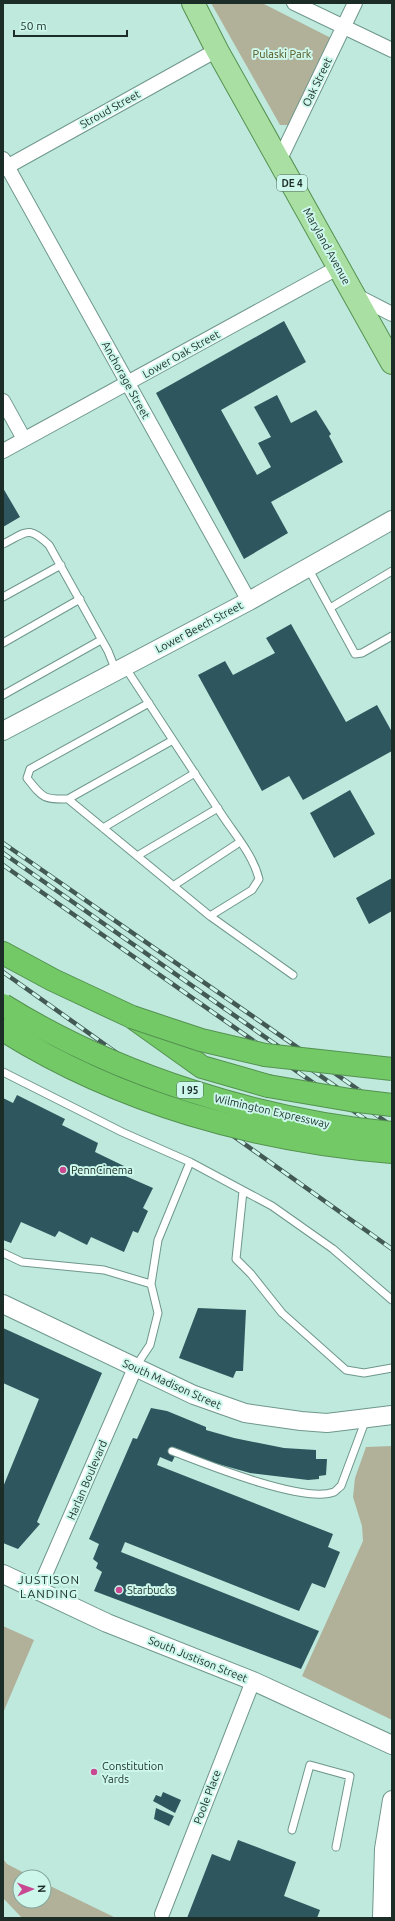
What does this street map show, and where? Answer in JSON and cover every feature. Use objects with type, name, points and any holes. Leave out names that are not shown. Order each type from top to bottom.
[{"type":"highway","points":[[3,953],[53,980],[132,1017],[201,1040],[264,1055],[392,1068]]},
{"type":"highway","name":"Wilmington Expressway","points":[[3,1005],[53,1035],[136,1070],[193,1091],[255,1109],[312,1122],[392,1134]]},
{"type":"highway","points":[[132,1017],[202,1067],[268,1086],[350,1100],[392,1105]]},
{"type":"highway","points":[[3,1030],[42,1053],[94,1078],[135,1096],[188,1114],[277,1136],[346,1148],[392,1152]]},
{"type":"main road","name":"Maryland Avenue","points":[[193,3],[217,50],[392,363]]},
{"type":"street","points":[[294,3],[392,50]]},
{"type":"street","name":"Oak Street","points":[[279,161],[355,3]]},
{"type":"street","name":"Stroud Street","points":[[4,165],[217,50]]},
{"type":"street","name":"Anchorage Street","points":[[4,165],[249,601]]},
{"type":"street","name":"Lower Oak Street","points":[[3,451],[338,267]]},
{"type":"street","points":[[353,294],[392,314]]},
{"type":"street","points":[[3,401],[24,439]]},
{"type":"street","name":"Lower Beech Street","points":[[3,731],[249,601],[392,520]]},
{"type":"street","name":"South Madison Street","points":[[3,1304],[194,1396],[245,1413],[327,1423],[382,1418]]},
{"type":"street","name":"Harlan Boulevard","points":[[38,1591],[135,1368]]},
{"type":"street","name":"South Justison Street","points":[[3,1574],[107,1623],[253,1681],[392,1746]]},
{"type":"street","name":"Poole Place","points":[[162,1914],[253,1681]]},
{"type":"street","points":[[382,1918],[384,1849],[392,1800]]},
{"type":"lane","points":[[3,544],[25,533],[37,533],[49,545],[102,640],[120,669],[149,703],[255,864],[259,878],[252,890],[210,916]]},
{"type":"lane","points":[[3,597],[61,565]]},
{"type":"lane","points":[[308,567],[353,652],[358,655],[392,636]]},
{"type":"lane","points":[[330,608],[392,571]]},
{"type":"lane","points":[[3,642],[80,599]]},
{"type":"lane","points":[[3,695],[102,640]]},
{"type":"lane","points":[[149,703],[30,769],[27,778],[42,796],[53,800],[68,799],[173,740]]},
{"type":"lane","points":[[103,828],[195,773]]},
{"type":"lane","points":[[68,799],[210,916],[293,975]]},
{"type":"lane","points":[[137,856],[218,808]]},
{"type":"lane","points":[[173,886],[240,842]]},
{"type":"lane","points":[[3,1072],[122,1132],[190,1162],[272,1206],[333,1249],[392,1300]]},
{"type":"lane","points":[[135,1368],[150,1345],[158,1313],[151,1284],[158,1240],[190,1162]]},
{"type":"lane","points":[[243,1191],[236,1259],[251,1274],[282,1313],[346,1370],[364,1373],[392,1368]]},
{"type":"lane","points":[[3,1253],[22,1262],[104,1270],[151,1284]]},
{"type":"lane","points":[[172,1451],[224,1471],[295,1492],[328,1493],[334,1492],[341,1486],[382,1418]]},
{"type":"lane","points":[[292,1830],[310,1765],[350,1776],[336,1847]]},
{"type":"green space","name":"Pulaski Park","points":[[211,3],[262,3],[331,38],[290,125],[280,125]]},
{"type":"green space","points":[[392,1446],[392,1720],[302,1676],[363,1541],[362,1526],[353,1497],[355,1478],[366,1447]]},
{"type":"green space","points":[[3,1626],[34,1640],[3,1713]]},
{"type":"green space","points":[[3,1859],[7,1864],[17,1869],[12,1869],[12,1907],[3,1898]]},
{"type":"green space","points":[[52,1887],[116,1918],[22,1918],[13,1909],[52,1909]]},
{"type":"building","points":[[284,321],[306,362],[221,410],[257,475],[271,467],[258,443],[271,437],[254,407],[277,395],[291,423],[316,410],[331,434],[329,436],[343,462],[271,502],[288,533],[244,559],[156,393]]},
{"type":"building","points":[[3,488],[20,517],[3,527]]},
{"type":"building","points":[[291,624],[346,722],[377,705],[392,732],[392,751],[303,800],[289,776],[262,791],[198,675],[225,661],[233,675],[275,653],[266,638]]},
{"type":"building","points":[[350,790],[375,834],[334,858],[310,813]]},
{"type":"building","points":[[392,878],[392,911],[369,924],[356,898]]},
{"type":"building","name":"PennCinema","points":[[17,1095],[65,1119],[62,1125],[98,1143],[95,1152],[124,1166],[121,1174],[153,1188],[143,1208],[148,1211],[138,1233],[133,1231],[124,1252],[91,1237],[87,1245],[59,1231],[55,1237],[21,1222],[11,1243],[3,1240],[3,1098],[13,1103]]},
{"type":"building","points":[[198,1308],[246,1310],[243,1371],[236,1371],[233,1378],[179,1358]]},
{"type":"building","points":[[3,1328],[102,1373],[37,1522],[40,1524],[18,1549],[3,1543],[3,1487],[39,1399],[3,1383]]},
{"type":"building","points":[[151,1408],[167,1411],[206,1427],[206,1430],[234,1438],[284,1448],[316,1450],[316,1459],[327,1459],[326,1475],[319,1476],[319,1479],[308,1480],[250,1473],[211,1462],[178,1450],[172,1462],[160,1457],[157,1465],[333,1534],[328,1547],[340,1552],[325,1588],[312,1583],[299,1611],[125,1542],[121,1552],[319,1631],[301,1669],[94,1591],[102,1572],[96,1568],[98,1563],[93,1559],[99,1544],[89,1539],[133,1438],[137,1439]]},
{"type":"building","points":[[163,1792],[181,1800],[175,1813],[153,1801],[156,1795],[161,1797]]},
{"type":"building","points":[[156,1808],[174,1816],[169,1826],[154,1819]]},
{"type":"building","points":[[238,1840],[296,1862],[284,1896],[320,1910],[317,1918],[187,1918],[212,1854],[230,1861]]},
{"type":"railway","points":[[3,843],[392,1113]]},
{"type":"railway","points":[[3,853],[392,1126]]},
{"type":"railway","points":[[3,865],[392,1138]]},
{"type":"railway","points":[[3,972],[392,1249]]},
{"type":"place","name":"PennCinema","points":[[63,1170]]},
{"type":"place","name":"Starbucks","points":[[119,1590]]},
{"type":"place","name":"Constitution Yards","points":[[94,1772]]},
{"type":"district","name":"JUSTISON LANDING","points":[[49,1587]]}]
